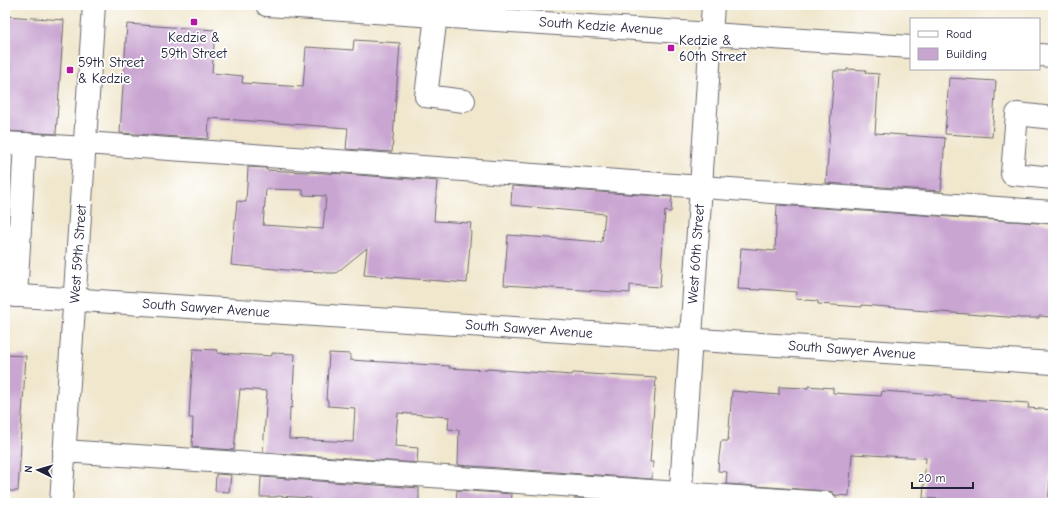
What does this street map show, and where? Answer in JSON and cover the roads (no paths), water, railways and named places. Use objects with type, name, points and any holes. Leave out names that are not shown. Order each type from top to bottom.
[{"type":"street","name":"West 59th Street","points":[[61,503],[94,5]]},
{"type":"street","name":"South Kedzie Avenue","points":[[267,5],[910,47]]},
{"type":"street","name":"West 60th Street","points":[[680,498],[713,5]]},
{"type":"street","points":[[436,16],[426,96],[464,101]]},
{"type":"street","points":[[1040,55],[1053,56]]},
{"type":"street","points":[[1053,118],[1017,114],[1012,174],[1053,178]]},
{"type":"street","points":[[11,295],[15,143],[85,145],[1053,212]]},
{"type":"street","name":"South Sawyer Avenue","points":[[11,295],[1053,363]]},
{"type":"street","points":[[64,451],[680,498],[826,503]]},
{"type":"place","name":"Kedzie & 59th Street","points":[[194,22]]},
{"type":"place","name":"Kedzie & 60th Street","points":[[671,48]]},
{"type":"place","name":"59th Street & Kedzie","points":[[70,70]]}]
